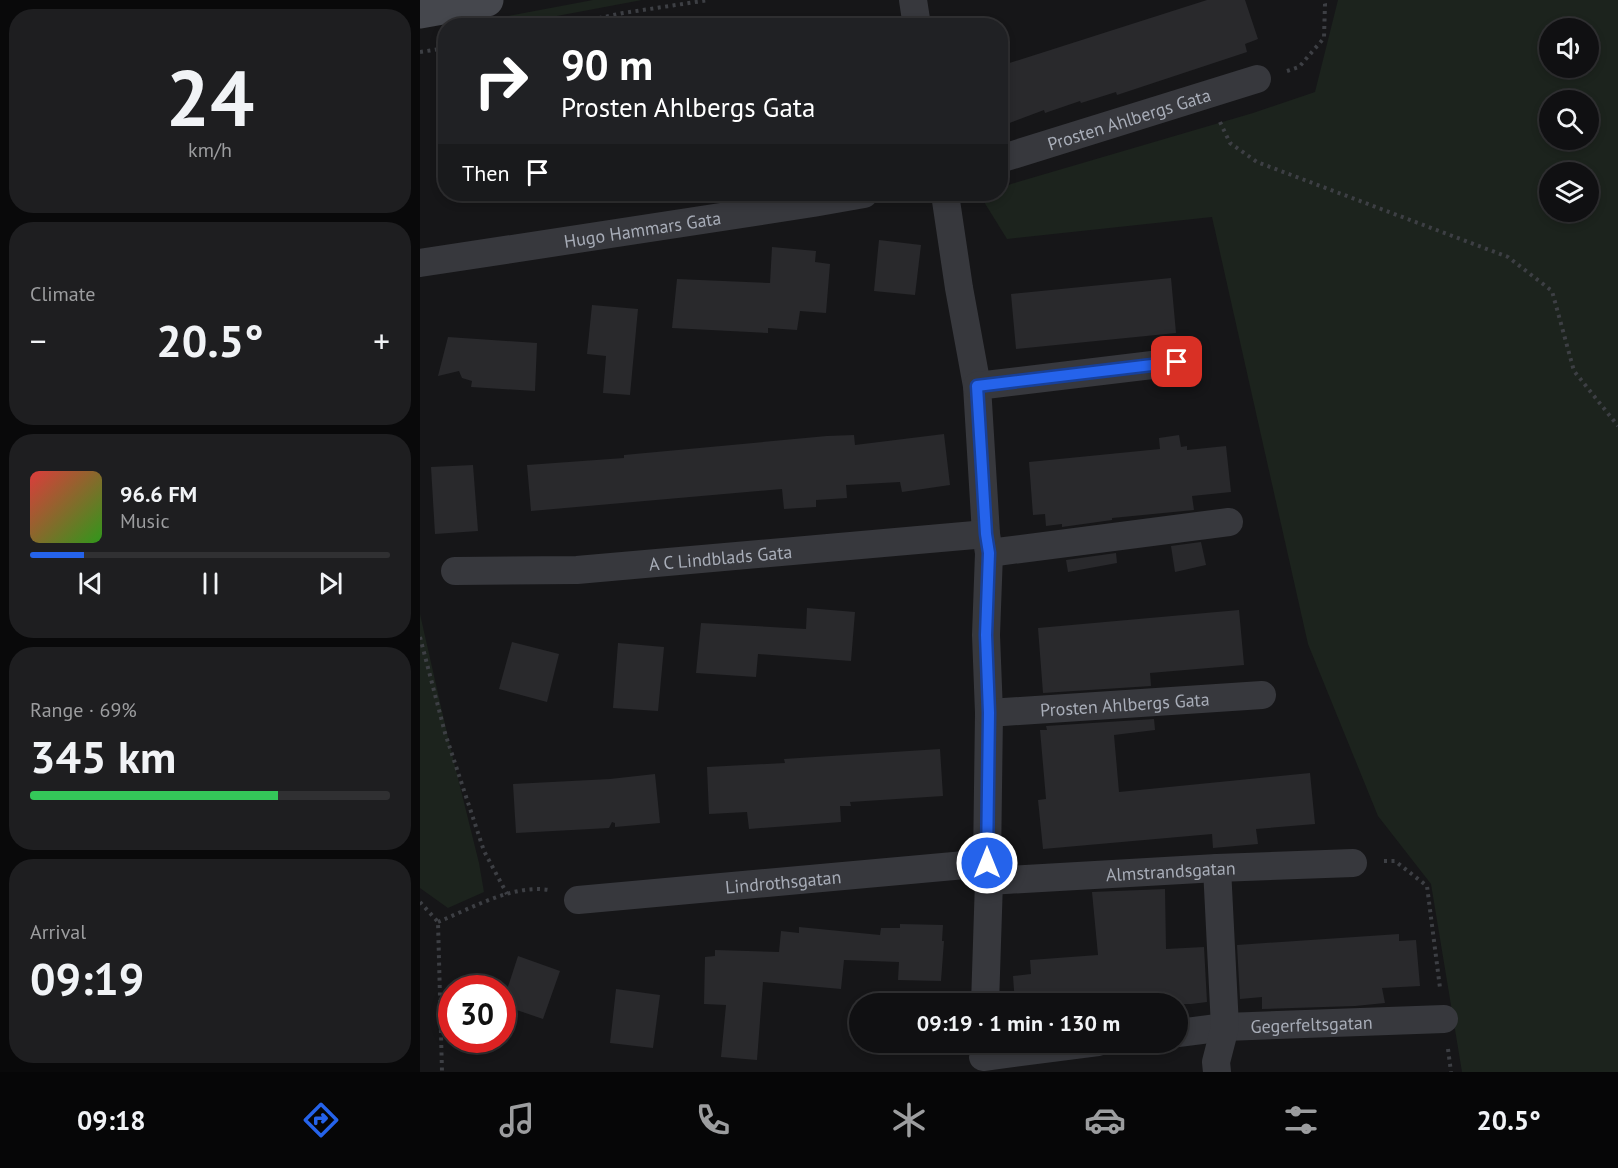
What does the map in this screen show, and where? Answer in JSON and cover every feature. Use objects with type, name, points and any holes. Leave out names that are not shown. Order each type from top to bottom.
[{"type":"street","points":[[420,12],[487,0]]},
{"type":"street","points":[[913,0],[916,18]]},
{"type":"street","name":"Prosten Ahlbergs Gata","points":[[1008,156],[1257,78]]},
{"type":"street","name":"Hugo Hammars Gata","points":[[420,263],[824,201]]},
{"type":"street","points":[[946,201],[977,386],[988,544],[986,635],[989,713],[985,993]]},
{"type":"street","points":[[977,386],[1177,362]]},
{"type":"street","points":[[988,544],[1229,522]]},
{"type":"street","name":"A C Lindblads Gata","points":[[455,571],[577,570],[988,544]]},
{"type":"street","name":"Prosten Ahlbergs Gata","points":[[989,713],[1262,695]]},
{"type":"street","name":"Almstrandsgatan","points":[[988,872],[1353,863]]},
{"type":"street","points":[[1217,868],[1225,1027],[1216,1062],[1217,1072]]},
{"type":"street","name":"Lindrothsgatan","points":[[578,900],[988,872]]},
{"type":"street","name":"Gegerfeltsgatan","points":[[1188,1032],[1225,1027],[1444,1019]]},
{"type":"street","points":[[983,1057],[1014,1053]]},
{"type":"path","points":[[600,18],[709,0]]},
{"type":"path","points":[[1257,78],[1299,68],[1324,38],[1324,0]]},
{"type":"path","points":[[420,52],[438,49]]},
{"type":"path","points":[[1206,94],[1230,143],[1257,162],[1508,257],[1552,291],[1574,371],[1618,426]]},
{"type":"path","points":[[420,637],[445,733],[484,851],[507,894]]},
{"type":"path","points":[[1353,863],[1395,861],[1427,886],[1451,1072]]},
{"type":"path","points":[[438,922],[524,889]]},
{"type":"path","points":[[420,902],[438,922],[442,1072]]},
{"type":"shaded area","points":[[593,0],[642,0],[546,18],[498,18]]},
{"type":"shaded area","points":[[1338,0],[1618,0],[1618,1072],[1462,1072],[1431,884],[1378,816],[1308,644],[1212,217],[1007,239],[983,201],[1008,201],[1008,186],[1253,113],[1315,92]]},
{"type":"shaded area","points":[[420,614],[484,892],[448,908],[420,888]]},
{"type":"building","points":[[1207,0],[1245,0],[1258,39],[1245,44],[1247,52],[1117,95],[1116,92],[1081,103],[1080,101],[1045,113],[1044,110],[1008,124],[1008,63]]},
{"type":"building","points":[[879,240],[921,245],[915,295],[874,291]]},
{"type":"building","points":[[772,247],[816,251],[815,262],[830,264],[826,313],[800,311],[797,330],[768,328],[768,333],[672,328],[677,279],[770,283]]},
{"type":"building","points":[[1171,278],[1176,333],[1016,349],[1011,294]]},
{"type":"building","points":[[592,305],[638,309],[630,395],[603,393],[606,356],[587,354]]},
{"type":"building","points":[[448,337],[537,343],[535,391],[471,387],[472,381],[462,378],[459,371],[438,376]]},
{"type":"building","points":[[944,434],[950,485],[902,492],[900,482],[846,485],[847,498],[816,500],[816,507],[784,509],[782,489],[531,511],[527,465],[624,458],[624,455],[827,436],[854,435],[855,445]]},
{"type":"building","points":[[1179,435],[1181,447],[1187,446],[1187,450],[1226,446],[1231,492],[1192,496],[1194,510],[1112,518],[1112,520],[1062,527],[1062,524],[1046,526],[1045,514],[1033,515],[1029,462],[1160,449],[1159,438]]},
{"type":"building","points":[[473,465],[478,531],[435,534],[431,467]]},
{"type":"building","points":[[1201,542],[1206,565],[1175,572],[1171,546]]},
{"type":"building","points":[[1116,553],[1117,563],[1068,572],[1066,560]]},
{"type":"building","points":[[807,608],[855,612],[851,661],[758,654],[756,677],[696,673],[701,623],[806,629]]},
{"type":"building","points":[[1239,610],[1244,665],[1150,673],[1151,686],[1043,693],[1038,628]]},
{"type":"building","points":[[512,642],[559,654],[547,702],[499,689]]},
{"type":"building","points":[[618,643],[664,647],[658,711],[613,708]]},
{"type":"building","points":[[1154,719],[1155,730],[1114,735],[1119,792],[1310,773],[1315,824],[1256,829],[1258,844],[1213,848],[1212,834],[1043,849],[1038,800],[1046,799],[1040,730],[1047,730],[1046,726]]},
{"type":"building","points":[[940,749],[943,796],[850,802],[851,806],[840,806],[841,822],[749,829],[747,812],[709,814],[707,767],[785,763],[784,759]]},
{"type":"building","points":[[655,774],[660,823],[615,827],[615,823],[612,822],[609,828],[516,833],[513,784],[610,779]]},
{"type":"building","points":[[1165,889],[1166,949],[1204,947],[1207,1002],[1188,1004],[1188,993],[1014,993],[1013,976],[1031,974],[1030,960],[1098,955],[1092,892]]},
{"type":"building","points":[[900,924],[943,925],[941,981],[898,980],[899,962],[844,960],[841,989],[763,982],[757,1060],[721,1057],[726,1005],[704,1004],[705,957],[715,956],[715,950],[779,952],[781,931],[799,933],[799,927],[880,935],[881,928],[900,928]]},
{"type":"building","points":[[1399,934],[1399,941],[1416,940],[1420,986],[1382,988],[1385,1003],[1262,1009],[1262,997],[1240,999],[1237,945]]},
{"type":"building","points":[[518,956],[560,971],[543,1019],[516,1010],[516,975],[512,975]]},
{"type":"building","points":[[616,989],[660,995],[653,1048],[610,1043]]},
{"type":"route","points":[[987,863],[989,713],[986,635],[989,553],[977,386],[1177,362]]}]
